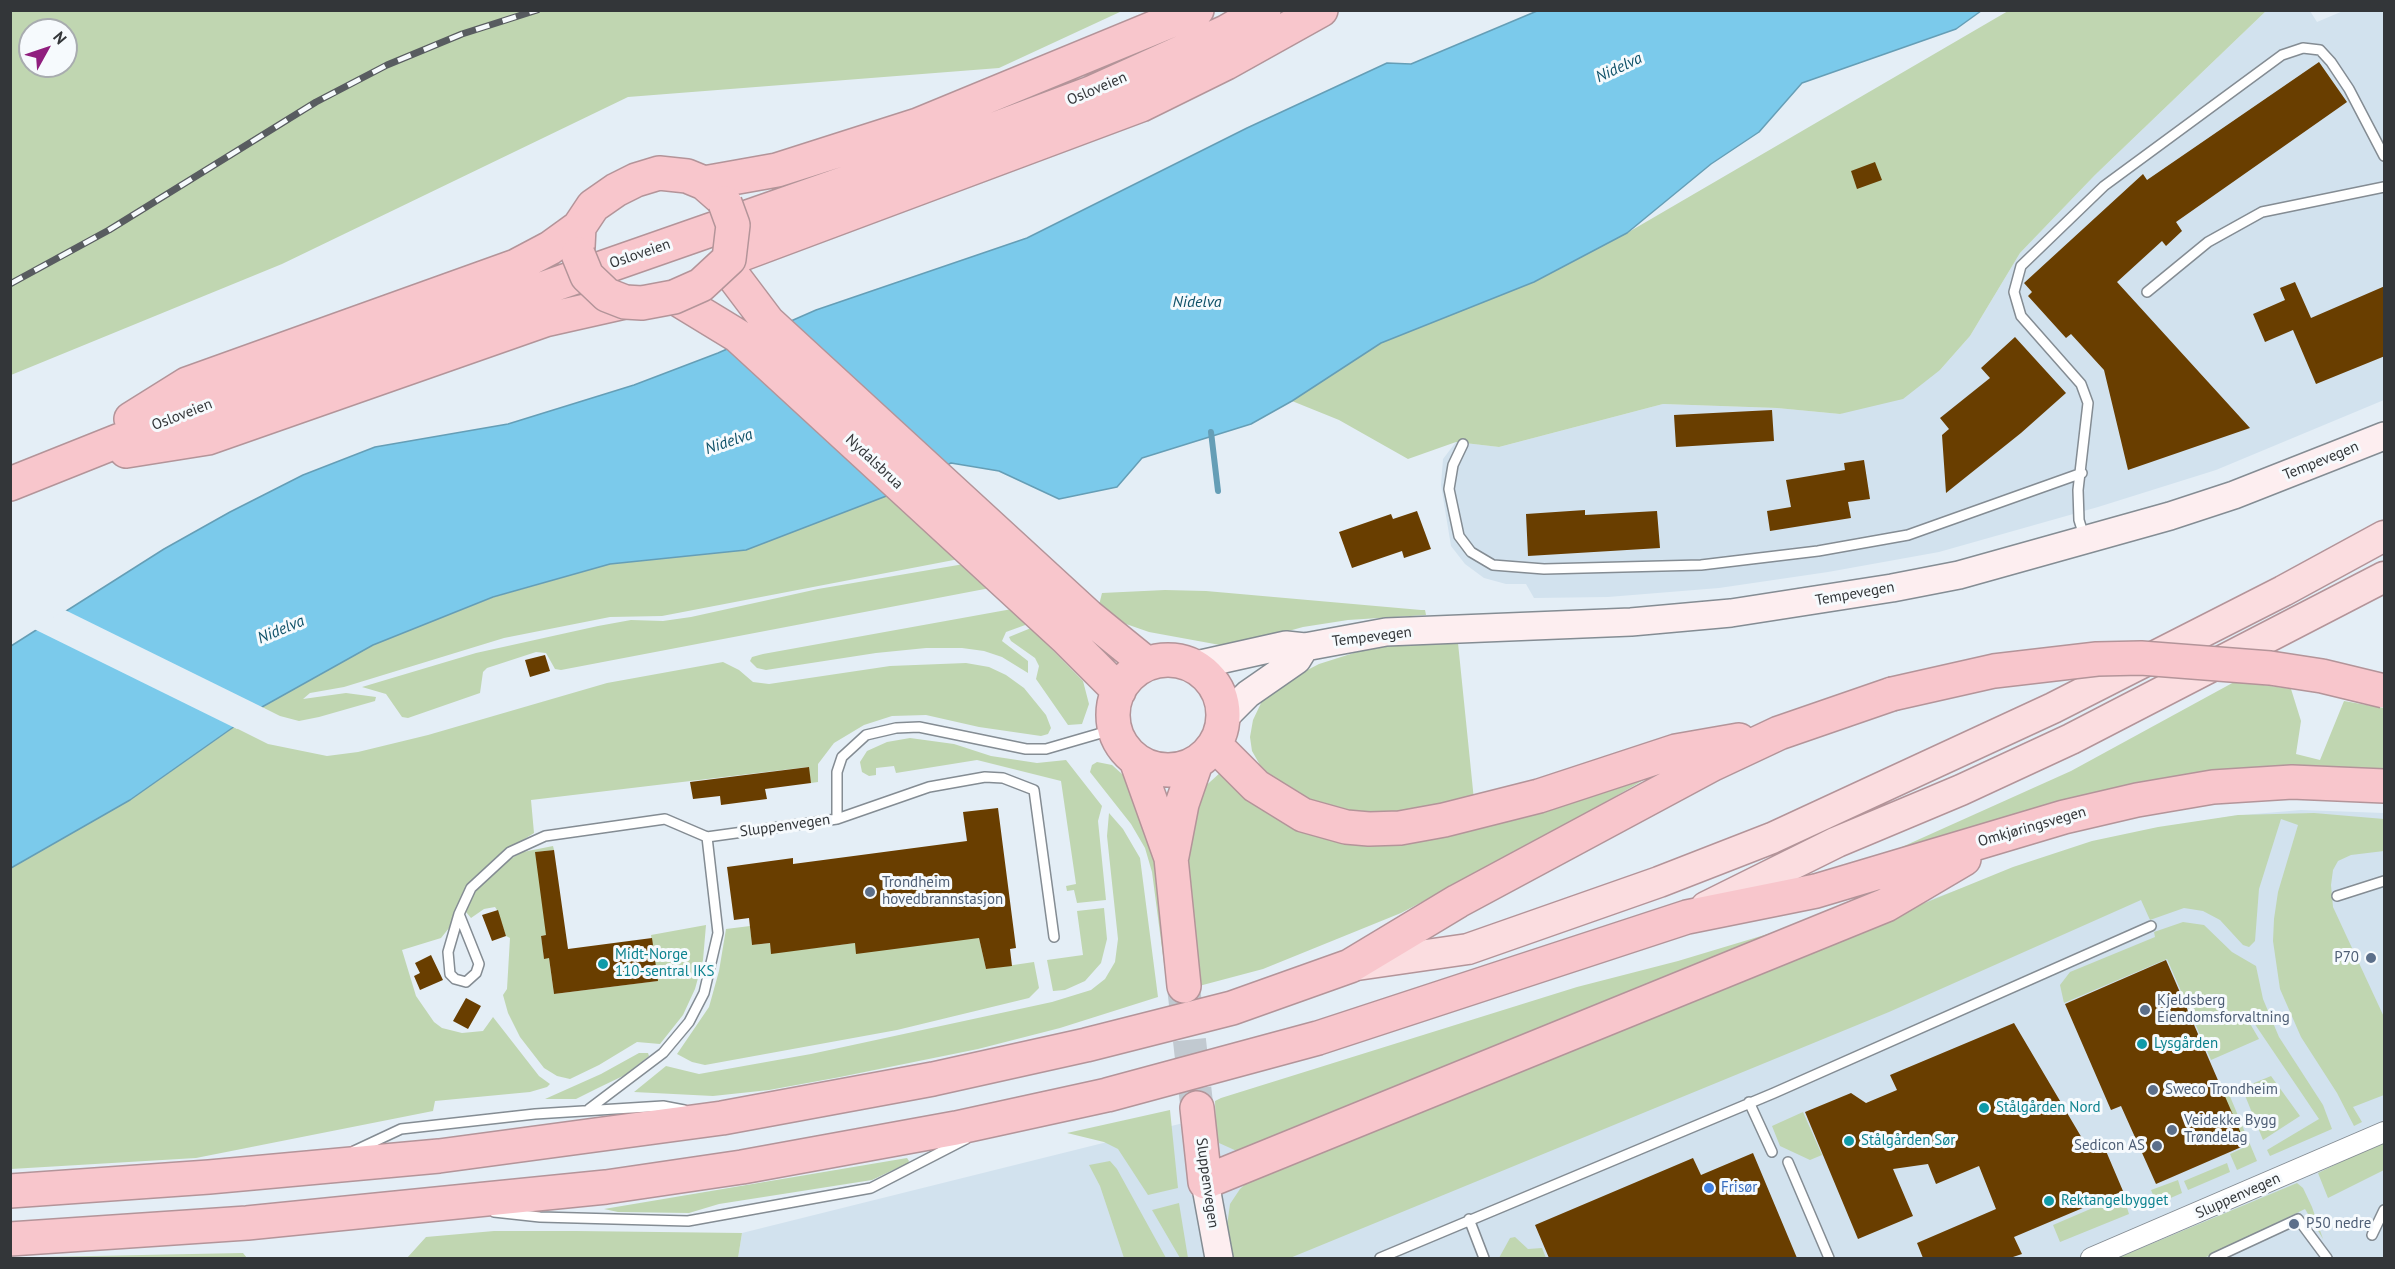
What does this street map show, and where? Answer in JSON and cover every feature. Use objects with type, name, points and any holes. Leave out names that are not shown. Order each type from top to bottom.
[{"type":"highway","points":[[715,193],[777,170],[918,125],[1197,10]]},
{"type":"highway","name":"Osloveien","points":[[10,483],[62,461],[294,375],[947,147],[1091,93],[1226,32],[1264,10]]},
{"type":"highway","points":[[62,461],[208,438],[545,320],[626,302],[642,303],[674,297],[701,285],[727,262],[1141,105],[1226,63],[1322,10]]},
{"type":"highway","points":[[626,302],[607,295],[586,276],[579,240],[585,215],[603,198],[636,180],[669,173],[715,193],[733,225],[727,262]]},
{"type":"highway","points":[[62,461],[187,384],[516,266],[550,248],[579,240]]},
{"type":"highway","name":"Nydalsbrua","points":[[727,262],[768,322],[1077,627]]},
{"type":"highway","name":"Nydalsbrua","points":[[674,297],[738,336],[1077,627]]},
{"type":"highway","points":[[1077,627],[1147,664]]},
{"type":"highway","points":[[1077,627],[1119,691]]},
{"type":"highway","points":[[10,1191],[209,1177],[439,1156],[722,1118],[824,1101],[1086,1046],[1232,1008],[1350,966],[1458,901],[1673,785],[1779,733],[1892,694],[1994,671],[2097,659],[2141,658],[2270,668],[2322,676],[2385,691]]},
{"type":"highway","points":[[1171,858],[1182,804],[1212,742],[1217,690],[1209,678],[1192,666],[1172,660],[1147,664],[1130,675],[1119,691],[1114,704],[1115,729],[1120,742],[1136,760],[1171,858],[1184,986]]},
{"type":"highway","points":[[1212,742],[1256,786],[1303,815],[1346,827],[1369,829],[1401,828],[1444,820],[1539,796],[1676,751],[1779,733]]},
{"type":"highway","points":[[1136,760],[1159,770],[1184,768],[1212,742]]},
{"type":"highway","name":"Omkjøringsvegen","points":[[10,1239],[247,1223],[606,1187],[742,1167],[1011,1117],[1118,1092],[1359,1026],[1687,917],[1816,891],[2012,831],[2137,800],[2213,787],[2292,782],[2385,786]]},
{"type":"highway","points":[[1205,1182],[1886,905],[2012,831]]},
{"type":"highway","name":"Sluppenvegen","points":[[1197,1108],[1205,1182]]},
{"type":"main road","points":[[1350,966],[1468,949],[1639,890],[1772,838],[2053,708],[2283,591],[2385,536]]},
{"type":"main road","points":[[1687,917],[1838,842],[1961,790],[2071,739],[2385,577]]},
{"type":"street","name":"Tempevegen","points":[[1192,666],[1286,645],[1305,647],[1336,639],[1386,632],[1631,622],[1796,604],[1959,575],[2085,541],[2234,495],[2385,436]]},
{"type":"street","points":[[1212,742],[1248,694],[1297,660],[1305,647]]},
{"type":"street","name":"Sluppenvegen","points":[[2091,1258],[2385,1131]]},
{"type":"street","name":"Sluppenvegen","points":[[1205,1182],[1219,1258]]},
{"type":"lane","points":[[2085,541],[2079,520],[2078,490],[2082,473],[2088,403],[2081,384],[2021,316],[2014,292],[2021,266],[2104,186],[2282,55],[2304,48],[2320,50],[2349,89],[2385,156]]},
{"type":"lane","points":[[2147,292],[2208,242],[2262,212],[2385,187]]},
{"type":"lane","points":[[1463,444],[1453,465],[1449,489],[1459,536],[1471,552],[1493,565],[1544,569],[1701,565],[1818,552],[1908,535],[2082,473]]},
{"type":"lane","name":"Sluppenvegen","points":[[707,837],[837,819],[837,772],[842,757],[866,735],[896,728],[919,727],[1000,744],[1046,749],[1115,729]]},
{"type":"lane","points":[[837,819],[929,787],[985,777],[1003,778],[1034,790],[1054,937]]},
{"type":"lane","points":[[459,914],[479,964],[476,973],[466,982],[455,979],[448,965],[448,952],[459,914],[471,888],[510,852],[545,836],[665,819],[707,837],[718,933],[704,993],[689,1022],[663,1053],[587,1111]]},
{"type":"lane","points":[[2337,896],[2385,881]]},
{"type":"lane","points":[[1380,1258],[1749,1102],[2151,926]]},
{"type":"lane","points":[[1749,1102],[1772,1152]]},
{"type":"lane","points":[[318,1167],[401,1129],[663,1106],[722,1118]]},
{"type":"lane","points":[[435,1205],[540,1217],[688,1221],[871,1188],[1011,1117]]},
{"type":"lane","points":[[1788,1162],[1829,1258]]},
{"type":"lane","points":[[2372,1235],[2385,1210]]},
{"type":"lane","points":[[1469,1219],[1484,1258]]},
{"type":"lane","points":[[2214,1258],[2298,1219],[2327,1258]]},
{"type":"shaded area","points":[[2266,11],[2310,11],[2317,22],[2343,11],[2384,11],[2384,400],[2216,470],[2098,507],[1939,552],[1828,572],[1719,588],[1608,597],[1534,598],[1526,584],[1506,584],[1484,578],[1465,564],[1451,546],[1441,485],[1443,459],[1456,442],[1499,447],[1663,404],[1777,408],[1840,414],[1940,370],[1970,336],[2020,253],[2095,175]]},
{"type":"shaded area","points":[[2301,810],[2384,813],[2384,1258],[738,1258],[742,1233],[1689,997],[1898,911],[2095,841],[2232,816]]},
{"type":"green space","points":[[11,10],[1122,10],[999,68],[628,97],[282,264],[11,375]]},
{"type":"green space","points":[[2008,11],[2266,11],[2095,175],[2020,253],[1970,336],[1940,370],[1903,399],[1840,414],[1777,408],[1663,404],[1499,447],[1456,442],[1408,459],[1339,420],[1292,401],[1381,343],[1534,282],[1627,233]]},
{"type":"green space","points":[[889,495],[959,559],[662,616],[610,617],[504,638],[344,687],[310,693],[303,699],[346,693],[376,697],[375,701],[319,717],[299,721],[280,716],[262,707],[372,645],[494,597],[610,564],[746,550]]},
{"type":"green space","points":[[964,564],[990,588],[561,670],[555,669],[546,653],[536,652],[487,668],[483,672],[480,693],[408,718],[402,717],[386,694],[362,687],[476,653],[598,626],[631,620],[663,621],[691,617],[818,589]]},
{"type":"green space","points":[[1206,591],[1425,610],[1426,615],[1348,620],[1303,627],[1238,645],[1220,645],[1149,632],[1126,624],[1099,605],[1102,593]]},
{"type":"green space","points":[[1012,609],[1028,624],[1006,632],[1002,641],[1028,661],[1028,673],[1002,657],[984,651],[962,648],[926,648],[876,653],[766,670],[757,668],[750,661],[752,657],[763,654]]},
{"type":"green space","points":[[1031,628],[1083,681],[1089,704],[1082,724],[1068,725],[1036,679],[1039,666],[1035,658],[1011,641],[1009,637]]},
{"type":"green space","points":[[1417,642],[1458,643],[1474,800],[1398,814],[1355,813],[1303,799],[1279,785],[1260,765],[1252,751],[1250,737],[1253,720],[1262,701],[1288,680],[1319,664],[1360,651]]},
{"type":"green space","points":[[723,662],[739,670],[753,682],[769,684],[890,666],[966,663],[989,667],[1006,675],[1024,688],[1046,715],[1051,728],[1048,734],[1041,736],[979,727],[926,715],[892,716],[864,725],[834,743],[818,764],[818,782],[811,783],[808,767],[531,800],[534,833],[495,858],[466,887],[453,923],[441,938],[402,950],[416,996],[434,1022],[442,1028],[462,1033],[483,1031],[493,1017],[539,1076],[550,1084],[547,1087],[530,1092],[435,1101],[433,1111],[196,1158],[11,1169],[11,868],[130,800],[234,727],[268,744],[327,756],[358,752],[428,735],[607,683]]},
{"type":"green space","points":[[2236,681],[2291,689],[2301,721],[2296,754],[2320,760],[2344,701],[2384,708],[2384,769],[2294,767],[1893,851],[2071,771]]},
{"type":"green space","points":[[910,738],[954,744],[991,756],[1037,763],[1066,760],[1102,806],[1098,821],[1106,900],[1077,903],[1074,890],[1067,891],[1066,886],[1076,884],[1061,781],[977,760],[896,773],[894,766],[876,768],[876,775],[869,776],[862,772],[860,762],[867,751],[887,742]]},
{"type":"green space","points":[[1680,759],[1547,836],[1401,913],[1263,969],[1199,986],[1184,850],[1200,791],[1221,772],[1238,791],[1262,810],[1291,826],[1327,838]]},
{"type":"green space","points":[[1097,762],[1112,765],[1132,783],[1151,825],[1174,992],[1168,994],[1152,872],[1145,848],[1131,824],[1090,772],[1092,765]]},
{"type":"green space","points":[[1109,813],[1123,829],[1140,858],[1158,997],[1060,1028],[978,1049],[769,1090],[713,1096],[634,1092],[666,1066],[699,1074],[811,1054],[1052,1002],[1091,990],[1105,979],[1115,962],[1118,939],[1107,836]]},
{"type":"green space","points":[[2314,813],[2384,819],[2384,851],[2351,855],[2338,861],[2333,870],[2331,885],[2333,907],[2384,1017],[2384,1095],[2353,1107],[2362,1122],[2354,1126],[2337,1093],[2301,1037],[2280,989],[2273,941],[2274,919],[2278,892],[2298,825],[2281,819],[2259,889],[2255,941],[2249,947],[2243,945],[2220,920],[2203,911],[2184,908],[2150,920],[2141,900],[1889,1012],[1290,1258],[1232,1258],[1226,1233],[1230,1204],[1240,1189],[1253,1177],[2013,867],[2092,841],[2158,827],[2238,815]]},
{"type":"green space","points":[[553,846],[554,850],[536,852],[547,935],[541,936],[544,958],[549,958],[554,994],[657,981],[651,935],[706,925],[703,960],[695,989],[683,1015],[660,1044],[637,1042],[570,1079],[557,1076],[544,1068],[520,1037],[508,1013],[503,995],[507,989],[510,938],[506,936],[497,910],[495,907],[484,909],[471,918],[466,912],[466,907],[476,889],[508,860],[523,852]]},
{"type":"green space","points":[[1104,908],[1107,939],[1101,963],[1085,981],[1065,990],[1053,991],[1047,960],[1083,955],[1077,911]]},
{"type":"green space","points":[[2183,922],[2204,925],[2232,952],[2256,966],[2263,999],[2279,1037],[2323,1105],[2332,1129],[2270,1156],[2267,1150],[2319,1119],[2248,1014],[2245,1015],[2259,1039],[2211,1060],[2167,959],[2064,1003],[2060,985],[2070,972],[2155,937],[2154,932]]},
{"type":"green space","points":[[750,926],[752,945],[770,943],[771,953],[855,943],[979,938],[986,969],[1034,962],[1039,988],[1029,998],[897,1030],[705,1065],[692,1062],[677,1054],[709,1007],[719,971],[726,929]]},
{"type":"green space","points":[[1791,927],[1239,1152],[1219,1143],[1216,1135],[1215,1101],[1221,1098],[1577,987],[1678,961]]},
{"type":"green space","points":[[639,1053],[648,1053],[649,1056],[625,1075],[576,1099],[545,1099],[601,1074]]},
{"type":"green space","points":[[2271,1076],[2300,1116],[2263,1140],[2242,1088]]},
{"type":"green space","points":[[2229,1094],[2257,1161],[2237,1170],[2230,1154],[2245,1147],[2223,1096]]},
{"type":"green space","points":[[1170,1110],[1178,1188],[1148,1195],[1118,1149],[1104,1142],[1067,1133]]},
{"type":"green space","points":[[1803,1112],[1822,1155],[1810,1160],[1780,1146],[1772,1126]]},
{"type":"green space","points":[[2384,1141],[2384,1170],[2328,1198],[2318,1173]]},
{"type":"green space","points":[[907,1158],[908,1163],[872,1180],[719,1204],[689,1213],[618,1212],[604,1209]]},
{"type":"green space","points":[[1110,1161],[1117,1169],[1166,1258],[1124,1258],[1100,1186],[1089,1165]]},
{"type":"green space","points":[[2227,1163],[2230,1172],[2188,1190],[2184,1181]]},
{"type":"green space","points":[[2178,1180],[2182,1193],[2157,1204],[2151,1190]]},
{"type":"green space","points":[[2297,1183],[2303,1188],[2312,1207],[2323,1239],[2305,1209],[2204,1258],[2120,1257]]},
{"type":"green space","points":[[2123,1195],[2129,1214],[2060,1242],[2053,1225]]},
{"type":"green space","points":[[1179,1203],[1188,1258],[1180,1258],[1152,1210]]},
{"type":"green space","points":[[494,1231],[742,1233],[738,1258],[407,1258],[426,1237]]},
{"type":"green space","points":[[1515,1237],[1528,1249],[1542,1248],[1546,1258],[1499,1258],[1510,1238]]},
{"type":"green space","points":[[243,1253],[247,1258],[40,1257]]},
{"type":"water","name":"Nidelva","points":[[1537,11],[1981,11],[1956,29],[1802,83],[1759,132],[1711,164],[1627,233],[1534,282],[1381,343],[1292,401],[1251,424],[1142,458],[1117,487],[1059,499],[999,471],[951,463],[889,495],[746,550],[610,564],[493,597],[373,645],[262,707],[130,800],[11,868],[11,646],[164,549],[303,475],[375,447],[508,424],[634,385],[718,353],[816,310],[1027,238],[1247,128],[1387,63],[1411,64]]},
{"type":"pier","points":[[65,610],[265,709],[237,729],[34,629]]},
{"type":"building","points":[[2319,62],[2347,102],[2176,222],[2182,231],[2166,246],[2162,241],[2117,282],[2250,428],[2128,470],[2104,370],[2071,334],[2066,338],[2028,296],[2032,292],[2024,283],[2143,174],[2147,180]]},
{"type":"building","points":[[1875,162],[1882,180],[1857,189],[1851,171]]},
{"type":"building","points":[[2295,282],[2311,318],[2385,286],[2385,356],[2316,384],[2293,330],[2265,342],[2253,314],[2285,300],[2280,288]]},
{"type":"building","points":[[2015,337],[2066,393],[2021,433],[1946,493],[1942,435],[1949,429],[1940,418],[1990,378],[1981,368]]},
{"type":"building","points":[[1772,410],[1774,441],[1676,447],[1674,415]]},
{"type":"building","points":[[1864,460],[1870,499],[1848,502],[1851,518],[1770,531],[1767,511],[1791,507],[1786,480],[1845,470],[1844,463]]},
{"type":"building","points":[[1585,510],[1585,515],[1657,511],[1660,548],[1528,556],[1526,514]]},
{"type":"building","points":[[1417,511],[1431,549],[1404,558],[1402,551],[1352,568],[1339,532],[1391,514],[1393,519]]},
{"type":"building","points":[[545,655],[550,671],[530,677],[525,660]]},
{"type":"building","points":[[809,767],[811,783],[765,789],[767,799],[721,805],[720,796],[693,799],[690,782]]},
{"type":"building","name":"Trondheim hovedbrannstasjon","points":[[998,808],[1016,948],[1010,949],[1012,966],[986,969],[979,938],[856,954],[855,943],[771,954],[770,943],[752,945],[749,918],[734,920],[727,867],[793,858],[793,864],[967,841],[963,812]]},
{"type":"building","name":"Midt-Norge 110-sentral IKS","points":[[554,850],[568,949],[652,938],[658,981],[554,994],[549,958],[544,959],[541,936],[546,935],[535,852]]},
{"type":"building","points":[[498,910],[506,936],[492,941],[482,915]]},
{"type":"building","points":[[431,955],[443,980],[420,990],[414,976],[420,973],[415,963]]},
{"type":"building","name":"Lysgården","points":[[2166,960],[2246,1145],[2156,1184],[2121,1106],[2111,1110],[2065,1004]]},
{"type":"building","points":[[466,998],[481,1006],[468,1029],[453,1021]]},
{"type":"building","points":[[2014,1023],[2089,1150],[2103,1144],[2123,1191],[2014,1237],[2022,1254],[2010,1258],[1923,1258],[1917,1243],[1996,1209],[1979,1166],[1936,1184],[1928,1164],[1893,1169],[1913,1216],[1858,1239],[1805,1112],[1851,1093],[1866,1103],[1897,1090],[1890,1075]]},
{"type":"building","points":[[1753,1153],[1797,1258],[1549,1258],[1535,1225],[1693,1158],[1701,1175]]},
{"type":"waterway","points":[[1211,432],[1218,491]]},
{"type":"tunnel","points":[[1184,991],[1197,1108]]},
{"type":"railway","points":[[10,284],[109,230],[316,102],[387,65],[462,34],[537,10]]},
{"type":"place","name":"Trondheim hovedbrannstasjon","points":[[870,892]]},
{"type":"place","name":"P70","points":[[2371,958]]},
{"type":"place","name":"Midt-Norge 110-sentral IKS","points":[[603,964]]},
{"type":"place","name":"Kjeldsberg Eiendomsforvaltning","points":[[2145,1010]]},
{"type":"place","name":"Lysgården","points":[[2142,1044]]},
{"type":"place","name":"Sweco Trondheim","points":[[2153,1090]]},
{"type":"place","name":"Stålgården Nord","points":[[1984,1108]]},
{"type":"place","name":"Veidekke Bygg Trøndelag","points":[[2172,1130]]},
{"type":"place","name":"Stålgården Sør","points":[[1849,1141]]},
{"type":"place","name":"Sedicon AS","points":[[2157,1146]]},
{"type":"place","name":"Frisør","points":[[1709,1188]]},
{"type":"place","name":"Rektangelbygget","points":[[2049,1201]]},
{"type":"place","name":"P50 nedre","points":[[2294,1224]]}]
